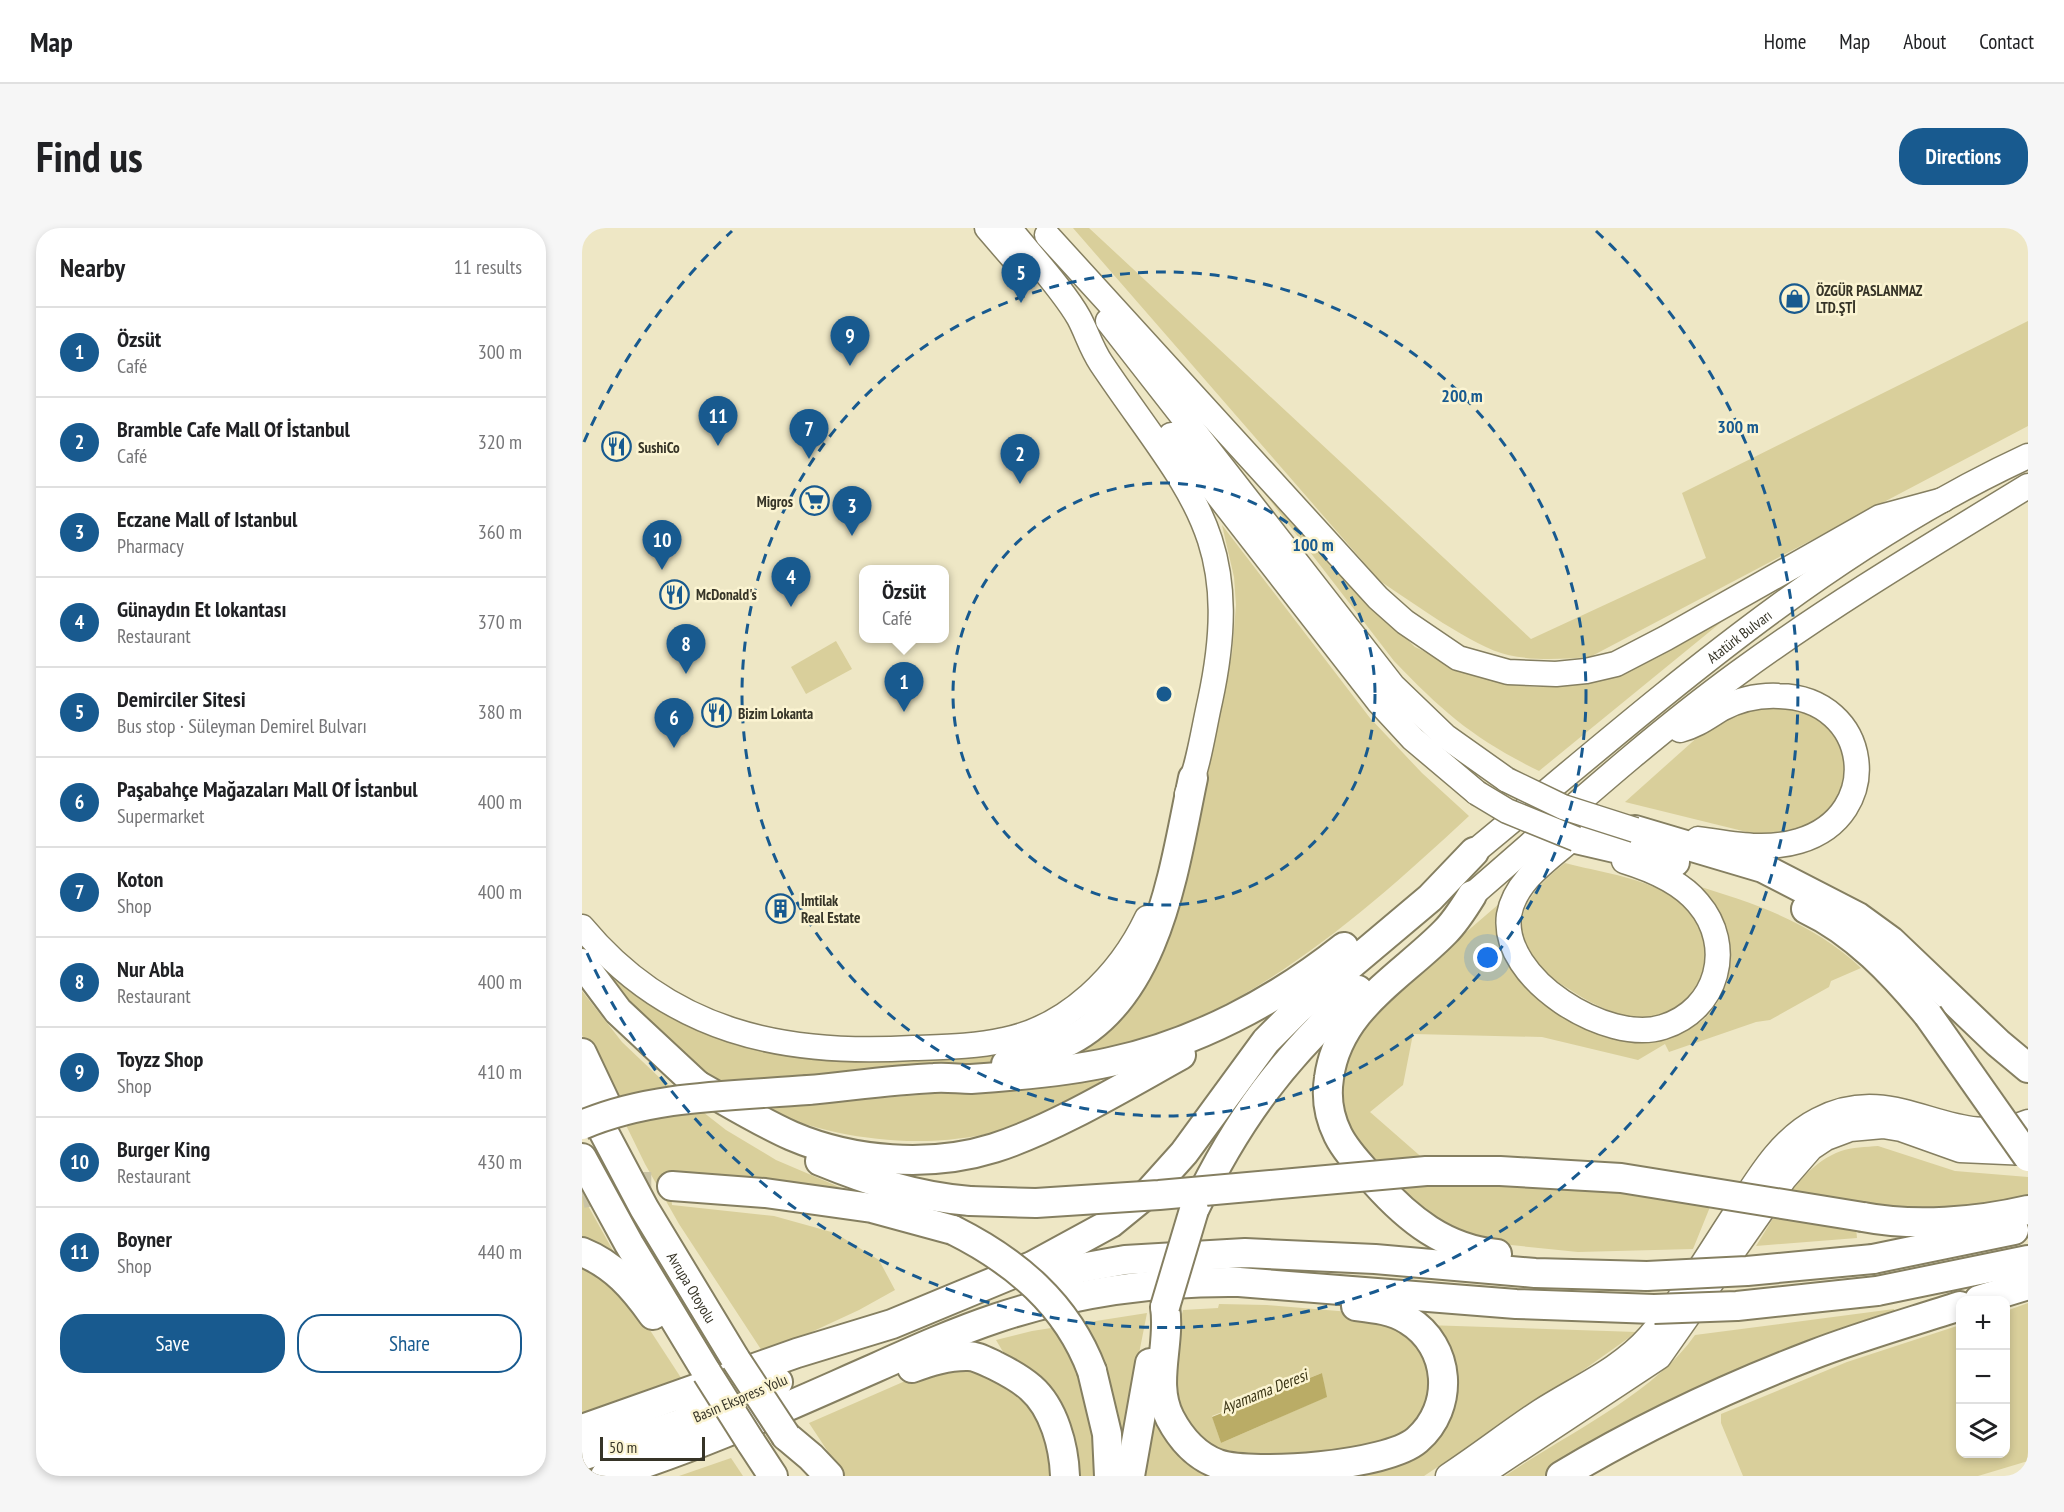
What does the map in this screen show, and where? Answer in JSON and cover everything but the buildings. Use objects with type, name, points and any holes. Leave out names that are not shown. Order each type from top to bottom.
[{"type":"highway","points":[[936,1078],[1005,1065],[1064,1044],[1097,1020],[1110,1006],[1143,962],[1154,940],[1171,888],[1193,778]]},
{"type":"highway","points":[[1635,830],[1762,868],[1858,917],[1891,940],[1998,1043],[2028,1068]]},
{"type":"highway","points":[[1575,839],[1684,864],[1750,884],[1811,911],[1842,931],[1879,961],[1928,1015],[2028,1157]]},
{"type":"highway","points":[[692,1082],[793,1136],[843,1152],[911,1159],[973,1153],[1034,1131],[1142,1076],[1253,1015],[1328,960],[1430,878],[1474,852]]},
{"type":"highway","points":[[582,1429],[819,1346],[892,1324],[962,1296],[1066,1249],[1130,1209],[1184,1153],[1266,1041],[1297,1010],[1430,898],[1474,852]]},
{"type":"highway","points":[[1130,1476],[1154,1341],[1194,1210],[1212,1172],[1245,1116],[1299,1047],[1426,928],[1472,895]]},
{"type":"highway","points":[[1472,895],[1446,931],[1357,1012],[1344,1029],[1331,1064],[1328,1088],[1332,1123],[1339,1137],[1382,1190],[1425,1228],[1444,1241],[1488,1253],[1618,1264],[1647,1276]]},
{"type":"highway","points":[[582,963],[618,1011],[692,1082],[748,1123],[811,1157],[896,1189],[944,1199],[1036,1203],[1183,1193],[1426,1171],[1500,1171],[1621,1179],[1881,1221],[1992,1217],[2028,1210]]},
{"type":"highway","points":[[582,1125],[614,1113],[653,1104],[936,1078],[1004,1077],[1075,1069],[1131,1058],[1204,1032],[1289,987]]},
{"type":"highway","points":[[582,1053],[607,1102],[644,1208]]},
{"type":"highway","name":"Avrupa Otoyolu","points":[[582,1091],[644,1208],[736,1360],[812,1476]]},
{"type":"highway","points":[[582,1158],[629,1244],[773,1476]]},
{"type":"highway","points":[[672,1186],[765,1193],[872,1208],[953,1230],[1008,1260],[1040,1287],[1076,1336],[1092,1371],[1107,1434],[1109,1476]]},
{"type":"highway","points":[[962,1296],[995,1291],[1081,1268],[1125,1260],[1202,1254],[1375,1259],[1535,1273],[1647,1276],[1758,1271],[1873,1259],[2028,1227]]},
{"type":"highway","points":[[582,1252],[609,1265],[624,1278],[685,1357],[707,1373]]},
{"type":"highway","points":[[1209,1282],[1306,1286],[1516,1304],[1654,1309],[1737,1306],[1877,1291],[2028,1260]]},
{"type":"highway","points":[[1165,1307],[1167,1334],[1162,1397],[1178,1433],[1190,1447],[1219,1465],[1260,1471],[1364,1461],[1403,1449],[1429,1427],[1438,1412],[1444,1375],[1430,1338],[1407,1319],[1388,1311],[1299,1300],[1209,1282]]},
{"type":"highway","name":"Basın Ekspress Yolu","points":[[605,1476],[718,1436],[951,1335],[1033,1307],[1125,1288],[1209,1282]]},
{"type":"highway","points":[[1991,1296],[2028,1285]]},
{"type":"highway","points":[[1561,1476],[1643,1431],[1729,1389],[1824,1351],[1956,1307]]},
{"type":"highway","name":"Basın Ekspress Yolu","points":[[582,1456],[715,1410],[818,1364],[892,1324]]},
{"type":"highway","points":[[848,1379],[886,1376],[951,1357],[968,1355],[987,1361],[1032,1388],[1044,1405],[1061,1445],[1065,1476]]},
{"type":"highway","points":[[658,1476],[686,1463],[718,1436]]},
{"type":"highway","points":[[786,1437],[829,1476]]},
{"type":"highway","points":[[750,1441],[762,1476]]},
{"type":"main road","points":[[582,927],[598,946],[654,993],[684,1011],[751,1038],[808,1047],[890,1050],[1006,1040],[1027,1033],[1070,1009],[1104,983],[1133,946],[1149,915],[1176,819],[1193,778],[1216,671],[1221,637],[1222,606],[1215,551],[1208,529],[1185,483],[1100,362],[1078,316],[1022,268],[987,228]]},
{"type":"main road","points":[[1009,228],[1378,701],[1413,739],[1477,794],[1507,811],[1575,839],[1595,851],[1652,870],[1682,889],[1698,903],[1710,922],[1717,941],[1718,963],[1714,981],[1706,998],[1694,1010],[1662,1028],[1645,1030],[1609,1023],[1581,1014],[1534,980],[1520,960],[1510,933],[1509,916],[1522,885],[1592,819],[1608,792],[1613,775]]},
{"type":"main road","points":[[1045,231],[1378,598],[1434,644],[1458,658],[1480,665],[1508,672],[1556,674],[1616,664],[1880,517],[1943,500]]},
{"type":"main road","points":[[1045,231],[1085,291],[1393,686],[1445,736],[1507,780],[1563,807],[1635,830],[1754,846],[1786,845],[1801,841],[1829,826],[1852,799],[1857,770],[1850,735],[1825,709],[1811,701],[1777,696],[1759,697],[1737,702],[1682,730],[1666,730]]},
{"type":"main road","points":[[1991,473],[2028,451]]},
{"type":"main road","name":"Atatürk Bulvarı","points":[[1474,852],[1746,630],[1854,555],[1943,500],[1991,473],[2028,456]]},
{"type":"main road","name":"Atatürk Bulvarı","points":[[1472,895],[1666,730],[1737,674],[1818,617],[2028,486]]},
{"type":"main road","points":[[1448,1476],[1540,1412],[1631,1354],[1649,1337],[1681,1296],[1770,1162],[1792,1138],[1816,1120],[1835,1112],[1867,1106],[1899,1108],[1944,1124],[1979,1132],[1995,1131],[2028,1122]]},
{"type":"main road","points":[[1479,1476],[1659,1357],[1784,1179],[1811,1148],[1826,1138],[1850,1129],[1883,1126],[1901,1129],[1960,1150],[2028,1152]]},
{"type":"shaded area","points":[[1073,228],[1089,228],[1531,639],[1706,558],[1682,493],[2028,321],[2028,426],[1590,657],[1539,659],[1508,655],[1461,634],[1380,581]]},
{"type":"shaded area","points":[[1229,447],[1362,595],[1415,647],[1479,677],[1504,684],[1535,687],[1574,685],[1599,679],[1730,615],[1539,771],[1496,748],[1461,724],[1394,661]]},
{"type":"shaded area","points":[[1222,525],[1370,718],[1422,773],[1469,816],[1373,902],[1306,954],[1270,978],[1180,1027],[1133,1043],[1069,1060],[1067,1053],[1101,1031],[1205,766],[1232,654],[1236,605],[1234,577]]},
{"type":"shaded area","points":[[836,641],[852,669],[806,694],[791,667]]},
{"type":"shaded area","points":[[1772,706],[1814,714],[1835,736],[1846,764],[1841,789],[1834,807],[1819,820],[1798,828],[1759,835],[1625,802],[1710,726],[1748,708]]},
{"type":"shaded area","points":[[1565,863],[1650,885],[1669,894],[1685,907],[1697,923],[1705,944],[1706,957],[1699,983],[1682,1004],[1658,1016],[1644,1018],[1624,1015],[1605,1009],[1586,999],[1550,977],[1533,962],[1527,952],[1522,932],[1525,909],[1530,898],[1546,879]]},
{"type":"shaded area","points":[[1694,885],[1739,899],[1804,927],[1824,939],[1861,968],[1831,981],[1829,987],[1770,1020],[1756,1022],[1669,1052],[1665,1044],[1638,1060],[1542,1037],[1413,1034],[1403,1085],[1370,1112],[1450,1182],[1570,1186],[1710,1207],[1693,1249],[1578,1252],[1501,1244],[1450,1233],[1396,1187],[1349,1130],[1339,1106],[1339,1080],[1354,1040],[1378,1008],[1507,897],[1523,976],[1654,1039],[1676,1034],[1697,1025],[1708,1015],[1723,993],[1731,955],[1727,929],[1722,917]]},
{"type":"shaded area","points":[[600,961],[643,997],[670,1015],[735,1045],[768,1052],[813,1058],[1019,1048],[994,1063],[716,1085],[639,1011],[625,996]]},
{"type":"shaded area","points":[[582,991],[622,1042],[662,1080],[726,1130],[776,1160],[851,1192],[669,1176],[672,1205],[774,1216],[835,1233],[879,1260],[895,1290],[859,1310],[764,1354],[679,1224],[645,1164],[582,1035]]},
{"type":"shaded area","points":[[1099,1080],[1104,1086],[1024,1123],[970,1137],[940,1140],[909,1141],[848,1135],[790,1119],[762,1108]]},
{"type":"shaded area","points":[[1878,1146],[1955,1171],[2028,1177],[2028,1200],[1937,1210],[1854,1206],[1857,1238],[1756,1246],[1791,1191],[1814,1167],[1841,1151]]},
{"type":"shaded area","points":[[582,1195],[616,1256],[582,1243]]},
{"type":"shaded area","points":[[582,1263],[631,1301],[687,1387],[582,1417]]},
{"type":"shaded area","points":[[2028,1303],[2028,1461],[1978,1476],[1743,1476],[1721,1423],[1721,1414],[1847,1362],[1956,1326],[1956,1458],[2010,1458],[2010,1310]]},
{"type":"shaded area","points":[[1219,1304],[1267,1305],[1362,1313],[1390,1320],[1431,1357],[1431,1406],[1403,1438],[1300,1460],[1223,1455],[1181,1422],[1171,1356],[1183,1310],[1218,1308]],"holes":[[[1322,1373],[1326,1397],[1221,1443],[1212,1416]]]},
{"type":"shaded area","points":[[1894,1309],[1896,1315],[1586,1450],[1544,1476],[1505,1476],[1633,1395],[1677,1357],[1695,1335]]},
{"type":"shaded area","points":[[1147,1313],[1122,1440],[1118,1412],[1104,1364],[1089,1398],[1098,1476],[1077,1476],[996,1340],[1032,1331]]},
{"type":"shaded area","points":[[1425,1325],[1637,1332],[1424,1476],[1327,1476],[1442,1422]]},
{"type":"shaded area","points":[[955,1368],[997,1382],[1021,1398],[1039,1421],[1050,1450],[1055,1476],[844,1476],[809,1423],[919,1375]]},
{"type":"shaded area","points":[[1322,1373],[1327,1397],[1221,1443],[1212,1417]]},
{"type":"shaded area","points":[[1156,1412],[1225,1476],[1145,1476]]},
{"type":"shaded area","points":[[731,1458],[743,1476],[679,1476]]},
{"type":"tunnel","points":[[582,1194],[627,1186],[672,1186]]},
{"type":"place","name":"ÖZGÜR PASLANMAZ LTD.ŞTİ","points":[[1795,299]]},
{"type":"place","name":"Demirciler Sitesi","points":[[1021,303]]},
{"type":"place","name":"Toyzz Shop","points":[[850,366]]},
{"type":"place","name":"Boyner","points":[[718,446]]},
{"type":"place","name":"SushiCo","points":[[617,447]]},
{"type":"place","name":"Koton","points":[[809,459]]},
{"type":"place","name":"Bramble Cafe Mall Of İstanbul","points":[[1020,484]]},
{"type":"place","name":"Migros","points":[[814,501]]},
{"type":"place","name":"Eczane Mall of Istanbul","points":[[852,536]]},
{"type":"place","name":"Burger King","points":[[662,570]]},
{"type":"place","name":"McDonald's","points":[[675,594]]},
{"type":"place","name":"Günaydın Et lokantası","points":[[791,607]]},
{"type":"place","name":"Nur Abla","points":[[686,674]]},
{"type":"place","name":"Özsüt","points":[[904,712]]},
{"type":"place","name":"Bizim Lokanta","points":[[717,713]]},
{"type":"place","name":"Paşabahçe Mağazaları Mall Of İstanbul","points":[[674,748]]},
{"type":"place","name":"İmtilak Real Estate","points":[[780,909]]},
{"type":"water label","name":"Ayamama Deresi","points":[[1264,1391]]}]
